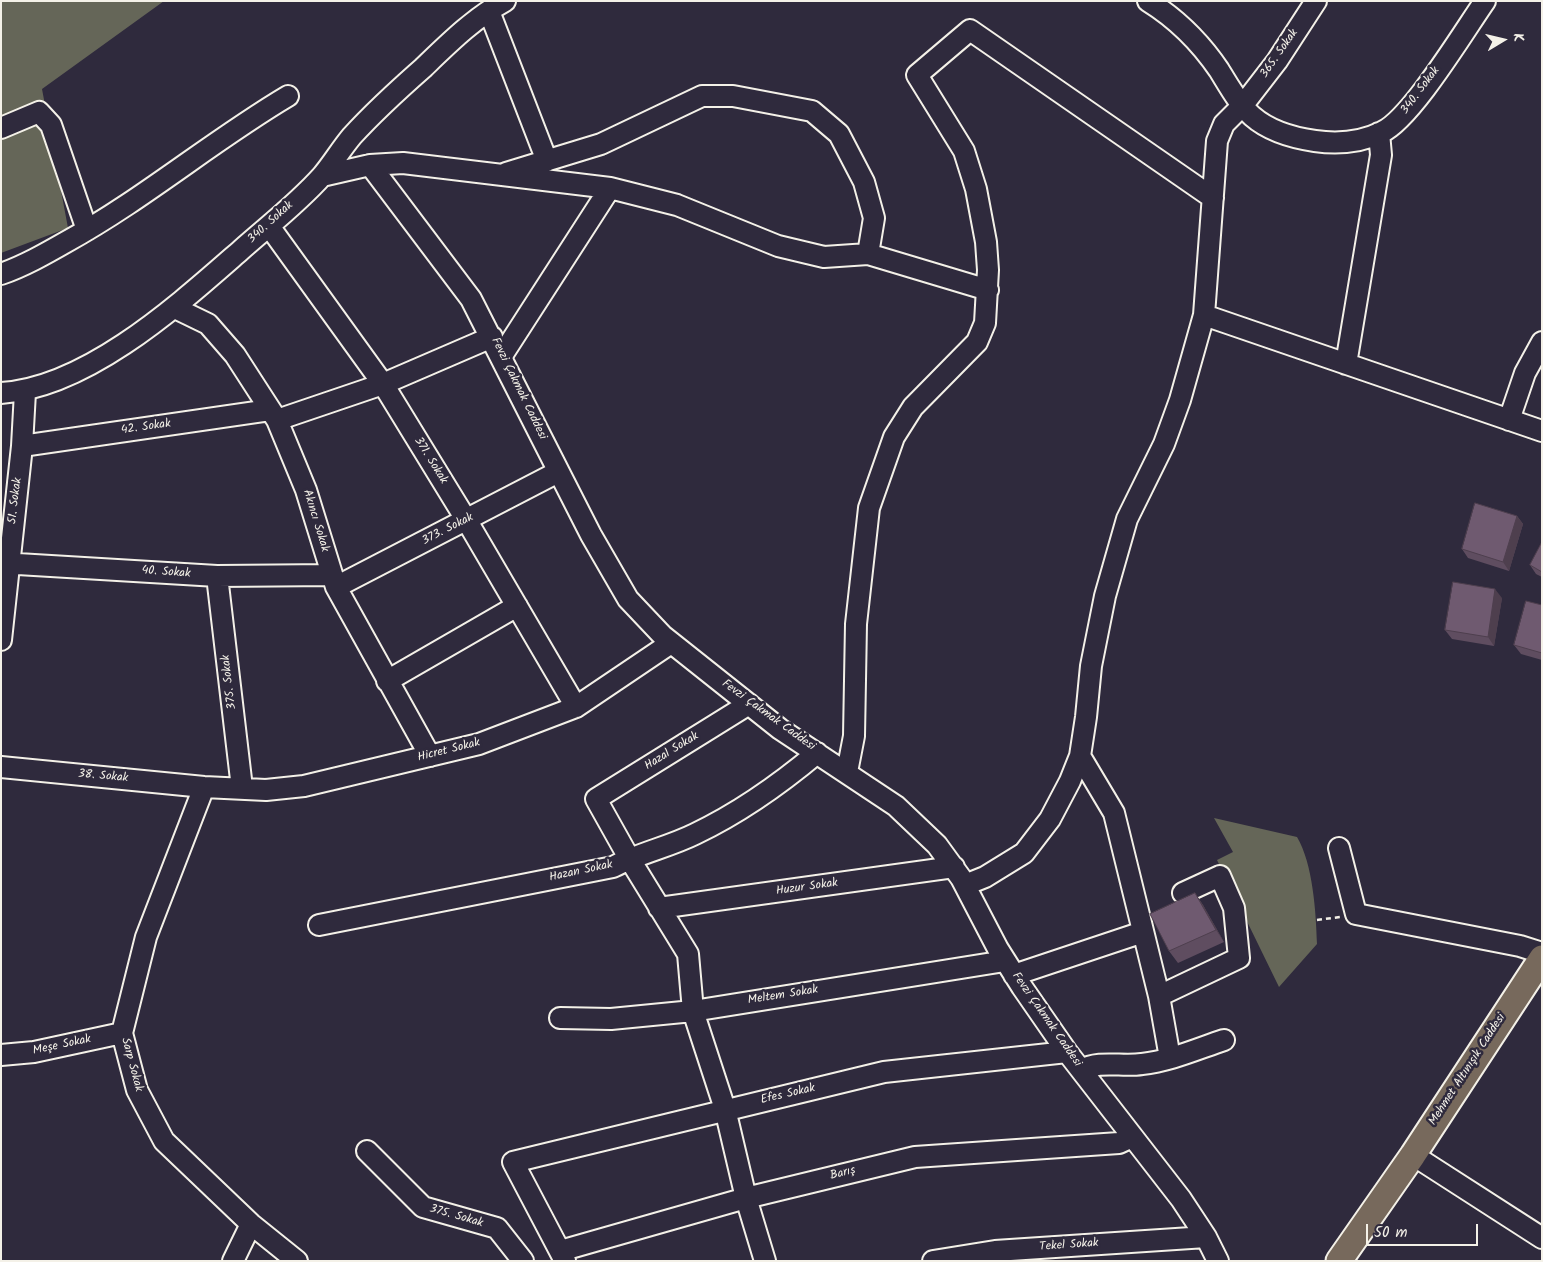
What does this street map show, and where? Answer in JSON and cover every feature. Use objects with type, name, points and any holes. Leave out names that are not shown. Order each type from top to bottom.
[{"type":"main road","name":"Mehmet Altınışık Caddesi","points":[[1339,1261],[1359,1229],[1413,1155],[1542,958]]},
{"type":"main road","name":"Mehmet Altınışık Caddesi","points":[[1351,1261],[1394,1183]]},
{"type":"street","name":"340. Sokak","points":[[1148,1],[1196,40],[1253,116],[1269,127],[1298,139],[1329,143],[1363,139],[1379,133],[1405,113],[1485,1]]},
{"type":"street","name":"365. Sokak","points":[[965,885],[985,877],[1024,853],[1050,819],[1070,781],[1080,756],[1086,717],[1090,666],[1105,596],[1127,519],[1164,444],[1180,400],[1204,315],[1217,141],[1224,124],[1243,105],[1277,61],[1316,1]]},
{"type":"street","name":"340. Sokak","points":[[1,393],[25,392],[54,381],[95,361],[175,308],[269,226],[322,176],[351,137],[384,102],[453,38],[497,6]]},
{"type":"street","points":[[497,6],[547,161]]},
{"type":"street","points":[[847,772],[854,736],[856,624],[869,508],[894,438],[913,407],[978,342],[985,323],[988,290],[986,242],[976,189],[964,151],[917,75],[970,30],[1213,198]]},
{"type":"street","points":[[1,274],[19,268],[88,230],[288,96]]},
{"type":"street","points":[[499,175],[601,144],[702,96],[733,96],[812,111],[839,134],[864,182],[874,218],[868,254]]},
{"type":"street","points":[[1,128],[39,112],[51,125],[88,230]]},
{"type":"street","points":[[1346,364],[1381,155],[1379,133]]},
{"type":"street","points":[[322,176],[370,165],[403,163],[610,188],[677,205],[778,246],[824,256],[868,254],[988,290]]},
{"type":"street","name":"Fevzi Çakmak Caddesi","points":[[370,165],[471,299],[492,337],[558,472],[591,535],[628,599],[645,620],[671,643],[780,729],[847,772],[896,806],[915,822],[954,867],[1010,968],[1067,1052],[1181,1199],[1206,1236],[1228,1261]]},
{"type":"street","points":[[502,357],[610,188]]},
{"type":"street","name":"371. Sokak","points":[[269,226],[383,384],[518,606],[576,707]]},
{"type":"street","name":"Akıncı Sokak","points":[[175,308],[208,324],[235,355],[273,415],[290,448],[306,490],[334,581],[387,681],[430,756]]},
{"type":"street","points":[[1204,315],[1542,431]]},
{"type":"street","name":"42. Sokak","points":[[22,446],[273,415],[383,384],[492,337]]},
{"type":"street","points":[[1509,420],[1525,373],[1542,342]]},
{"type":"street","name":"51. Sokak","points":[[1,640],[5,564],[22,446],[25,392]]},
{"type":"street","name":"373. Sokak","points":[[334,581],[467,521],[558,472]]},
{"type":"street","name":"40. Sokak","points":[[5,564],[334,581]]},
{"type":"street","name":"375. Sokak","points":[[217,576],[242,788]]},
{"type":"street","points":[[387,681],[518,606]]},
{"type":"street","name":"Hicret Sokak","points":[[204,786],[266,790],[304,786],[479,744],[576,707],[671,643]]},
{"type":"street","name":"Hazal Sokak","points":[[629,858],[596,799],[749,704]]},
{"type":"street","name":"Hazan Sokak","points":[[319,925],[613,867],[629,858],[694,834],[755,799],[816,753]]},
{"type":"street","points":[[1080,756],[1114,813],[1159,996],[1170,1058]]},
{"type":"street","name":"38. Sokak","points":[[1,767],[204,786]]},
{"type":"street","name":"Sarp Sokak","points":[[204,786],[146,937],[122,1033],[137,1090],[164,1141],[251,1224],[297,1261]]},
{"type":"street","points":[[1339,848],[1356,914],[1520,946],[1542,953]]},
{"type":"street","points":[[629,858],[688,954],[693,1011],[725,1109],[746,1198],[765,1261]]},
{"type":"street","name":"Huzur Sokak","points":[[659,908],[954,867]]},
{"type":"street","points":[[1159,996],[1239,958],[1234,908],[1220,876],[1183,893]]},
{"type":"street","name":"Meltem Sokak","points":[[560,1018],[611,1019],[693,1011],[1010,968],[1143,932]]},
{"type":"street","name":"Meşe Sokak","points":[[1,1055],[34,1052],[122,1033]]},
{"type":"street","points":[[1081,1070],[1091,1065],[1142,1064],[1170,1058],[1224,1040]]},
{"type":"street","name":"Efes Sokak","points":[[563,1256],[513,1162],[725,1109],[884,1072],[1067,1052]]},
{"type":"street","name":"Barış","points":[[563,1256],[746,1198],[915,1157],[1119,1143],[1132,1137]]},
{"type":"street","name":"375. Sokak","points":[[367,1151],[422,1207],[497,1228],[523,1261]]},
{"type":"street","points":[[1413,1155],[1542,1238]]},
{"type":"street","points":[[233,1261],[251,1224]]},
{"type":"street","name":"Fevzi Çakmak Caddesi","points":[[1206,1236],[1218,1261]]},
{"type":"street","name":"Tekel Sokak","points":[[933,1261],[996,1251],[1206,1236]]},
{"type":"path","points":[[1317,920],[1356,914]]},
{"type":"green space","points":[[1,1],[164,1],[42,89],[68,228],[1,253]]},
{"type":"green space","points":[[1214,818],[1297,837],[1307,861],[1313,889],[1317,944],[1279,987],[1217,860],[1233,852]]},
{"type":"building","points":[[1475,503],[1517,516],[1503,562],[1462,549]]},
{"type":"building","points":[[1542,542],[1542,572],[1530,565]]},
{"type":"building","points":[[1453,582],[1495,589],[1488,637],[1445,630]]},
{"type":"building","points":[[1526,601],[1542,605],[1542,653],[1514,645]]},
{"type":"building","points":[[1195,893],[1216,930],[1169,951],[1150,914]]}]
